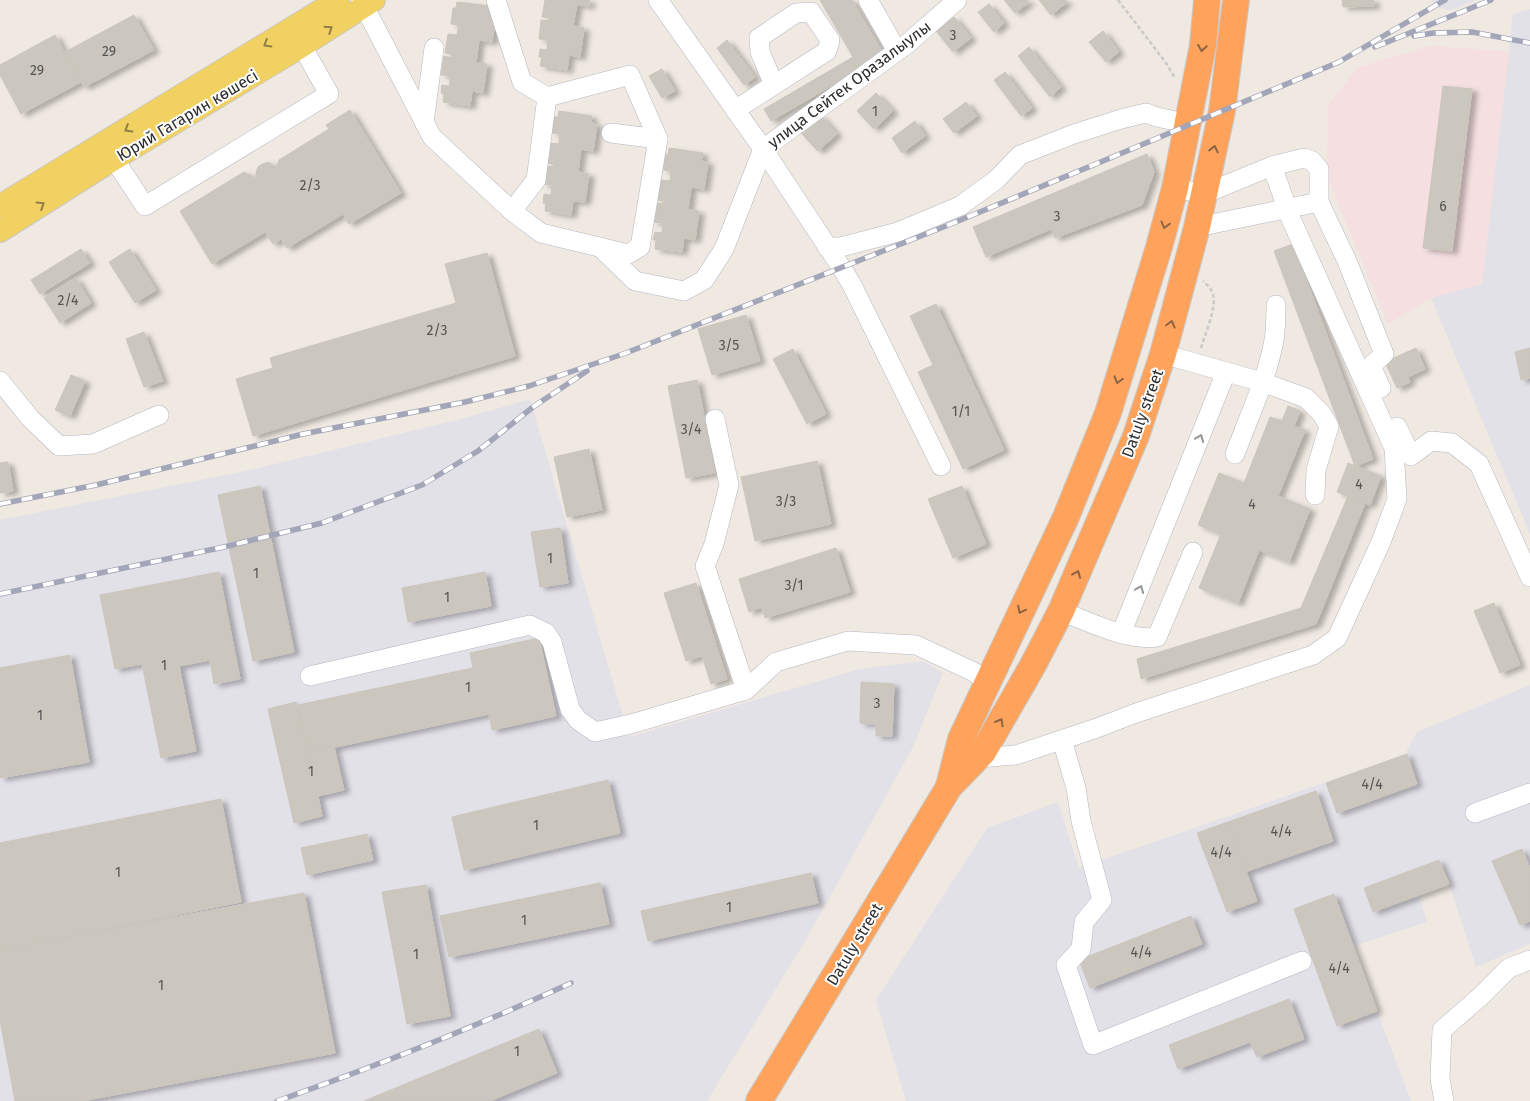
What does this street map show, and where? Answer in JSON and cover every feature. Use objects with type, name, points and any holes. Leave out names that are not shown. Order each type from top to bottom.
[{"type":"highway","name":"Datuly street","points":[[949,787],[961,739],[1066,517],[1108,413],[1160,247],[1175,188],[1203,45],[1207,0]]},
{"type":"highway","name":"Datuly street","points":[[764,1099],[949,787],[983,752],[1033,665],[1061,611],[1136,436],[1163,354],[1197,227],[1222,111],[1236,0]]},
{"type":"highway","points":[[1003,649],[1033,665]]},
{"type":"main road","name":"Юрий Гагарин көшесі","points":[[0,206],[338,0]]},
{"type":"main road","name":"Юрий Гагарин көшесі","points":[[0,230],[302,46],[366,2]]},
{"type":"street","points":[[366,2],[432,137],[512,211],[541,233],[628,254],[640,247],[658,139],[630,75],[546,97],[522,82],[496,0]]},
{"type":"street","points":[[658,0],[763,149],[852,285],[941,466]]},
{"type":"street","points":[[868,0],[897,51]]},
{"type":"street","name":"улица Сейтек Оразалыулы","points":[[763,149],[897,51],[958,0]]},
{"type":"street","points":[[114,159],[145,206],[329,94],[302,46]]},
{"type":"street","points":[[424,122],[434,48]]},
{"type":"street","points":[[735,110],[774,84]]},
{"type":"street","points":[[512,211],[536,180],[546,97]]},
{"type":"street","points":[[827,247],[842,248],[898,232],[960,206],[996,180],[1020,155],[1074,134],[1146,113],[1188,124]]},
{"type":"street","points":[[611,133],[658,139]]},
{"type":"street","points":[[600,247],[635,281],[684,291],[704,280],[724,249],[763,149]]},
{"type":"street","points":[[1175,188],[1204,194],[1272,166],[1304,158],[1312,161],[1319,169],[1319,202],[1347,261],[1384,354],[1372,366],[1411,456],[1431,441],[1452,443],[1480,464],[1530,577]]},
{"type":"street","points":[[977,758],[1016,755],[1062,740],[1136,713],[1313,655],[1337,638],[1381,542],[1398,499],[1394,448],[1288,209],[1272,166]]},
{"type":"street","points":[[1197,227],[1319,202]]},
{"type":"street","points":[[1235,454],[1262,382],[1274,341],[1276,305]]},
{"type":"street","points":[[1163,354],[1262,382],[1306,398],[1321,413],[1329,426],[1316,470],[1315,495]]},
{"type":"street","points":[[1122,634],[1226,372]]},
{"type":"street","points":[[0,381],[30,418],[60,446],[94,444],[160,415]]},
{"type":"street","points":[[715,419],[729,485],[714,544],[705,566],[746,690]]},
{"type":"street","points":[[1061,611],[1122,634],[1148,639],[1157,637],[1192,552]]},
{"type":"street","points":[[310,676],[530,625],[546,633],[552,642],[570,709],[578,720],[595,732],[631,724],[746,690],[776,662],[848,641],[916,645],[974,672],[987,682]]},
{"type":"street","points":[[1062,740],[1076,788],[1080,821],[1102,900],[1084,922],[1082,948],[1066,965],[1093,1045],[1302,961]]},
{"type":"street","points":[[1475,813],[1530,793]]},
{"type":"street","points":[[1444,1101],[1440,1079],[1442,1030],[1481,996],[1509,968],[1530,960]]},
{"type":"path","points":[[1184,275],[1203,281],[1211,288],[1214,296],[1212,311],[1196,363]]},
{"type":"shaded area","points":[[1431,0],[1476,0],[1452,10],[1437,8]]},
{"type":"shaded area","points":[[1530,9],[1530,534],[1431,298],[1482,283],[1513,14]]},
{"type":"shaded area","points":[[1430,46],[1509,51],[1482,284],[1431,298],[1388,324],[1327,176],[1328,105],[1358,67]]},
{"type":"shaded area","points":[[530,399],[629,737],[860,669],[923,661],[943,673],[912,749],[807,938],[707,1101],[0,1101],[0,520],[246,471],[465,418]]},
{"type":"shaded area","points":[[1530,685],[1530,944],[1476,967],[1449,884],[1419,896],[1427,922],[1354,946],[1411,1101],[906,1101],[876,1000],[987,828],[1058,802],[1079,868],[1407,754],[1407,750],[1417,732]]},
{"type":"building","points":[[545,0],[590,0],[589,6],[577,4],[573,26],[584,28],[580,57],[569,55],[567,70],[540,66],[542,57],[539,57],[540,49],[547,50],[548,40],[539,39],[541,20],[550,21],[550,18],[542,17]]},
{"type":"building","points":[[820,0],[852,0],[884,55],[771,121],[764,109],[853,57]]},
{"type":"building","points":[[1004,0],[1027,0],[1029,2],[1015,13]]},
{"type":"building","points":[[1039,0],[1065,0],[1067,2],[1051,15]]},
{"type":"building","points":[[1342,0],[1374,0],[1374,6],[1343,7]]},
{"type":"building","points":[[457,2],[490,6],[489,14],[496,15],[492,42],[479,40],[476,63],[487,64],[483,93],[472,91],[470,106],[443,102],[444,94],[441,93],[442,85],[449,86],[451,76],[441,75],[444,56],[452,58],[453,54],[445,53],[448,34],[457,35],[459,25],[451,24],[453,8],[456,8]]},
{"type":"building","points":[[989,4],[1004,23],[994,32],[978,12]]},
{"type":"building","points":[[134,15],[154,50],[84,87],[65,52]]},
{"type":"building","points":[[954,17],[971,38],[953,52],[936,31]]},
{"type":"building","points":[[1103,31],[1119,52],[1106,62],[1089,42]]},
{"type":"building","points":[[55,35],[81,82],[21,114],[0,75],[0,65]]},
{"type":"building","points":[[727,40],[755,77],[744,85],[717,48]]},
{"type":"building","points":[[1029,47],[1061,87],[1050,97],[1018,56]]},
{"type":"building","points":[[662,69],[675,91],[662,98],[649,76]]},
{"type":"building","points":[[1005,72],[1032,108],[1021,116],[994,80]]},
{"type":"building","points":[[1443,86],[1472,89],[1452,251],[1423,248]]},
{"type":"building","points":[[876,93],[893,111],[874,129],[857,111]]},
{"type":"building","points":[[966,102],[977,116],[954,133],[943,119]]},
{"type":"building","points":[[350,110],[401,193],[349,224],[343,214],[287,248],[281,239],[273,244],[265,232],[212,264],[180,211],[244,172],[256,178],[258,167],[262,164],[269,162],[276,168],[279,160],[329,129],[326,125]]},
{"type":"building","points":[[559,111],[592,116],[591,123],[597,124],[593,151],[581,149],[578,172],[589,174],[585,202],[573,201],[571,215],[545,211],[546,203],[543,203],[544,194],[551,195],[552,185],[543,184],[545,166],[554,167],[554,164],[547,163],[549,143],[559,144],[560,134],[552,133],[554,117],[558,117]]},
{"type":"building","points":[[820,115],[837,134],[818,151],[801,133]]},
{"type":"building","points":[[915,121],[925,136],[902,153],[892,138]]},
{"type":"building","points":[[669,148],[703,153],[701,161],[708,162],[704,189],[691,187],[688,210],[699,211],[695,240],[684,238],[682,252],[655,249],[656,240],[653,240],[655,232],[662,233],[663,223],[653,222],[656,203],[664,204],[665,201],[657,200],[660,180],[670,181],[671,171],[663,170],[665,154],[668,155]]},
{"type":"building","points":[[1147,154],[1154,172],[1142,205],[1055,238],[1051,229],[986,257],[973,227]]},
{"type":"building","points":[[1293,244],[1373,459],[1355,466],[1274,251]]},
{"type":"building","points":[[81,249],[90,263],[40,294],[31,280]]},
{"type":"building","points":[[130,249],[156,290],[135,303],[109,262]]},
{"type":"building","points":[[487,253],[515,356],[253,436],[236,379],[273,368],[270,358],[456,303],[445,264]]},
{"type":"building","points":[[76,278],[91,303],[60,323],[44,298]]},
{"type":"building","points":[[936,304],[1004,450],[963,469],[918,372],[933,365],[910,316]]},
{"type":"building","points":[[746,315],[760,361],[712,375],[698,329]]},
{"type":"building","points":[[144,332],[163,381],[144,387],[126,339]]},
{"type":"building","points":[[1416,348],[1425,369],[1408,377],[1410,382],[1397,388],[1385,362]]},
{"type":"building","points":[[1530,348],[1530,378],[1521,380],[1515,352]]},
{"type":"building","points":[[793,349],[826,414],[807,424],[773,359]]},
{"type":"building","points":[[71,375],[85,381],[70,416],[55,410]]},
{"type":"building","points":[[697,380],[715,473],[686,478],[668,386]]},
{"type":"building","points":[[1288,406],[1300,411],[1294,426],[1305,430],[1278,496],[1310,509],[1289,562],[1259,550],[1238,603],[1199,588],[1221,534],[1198,525],[1219,473],[1244,483],[1270,417],[1282,421]]},
{"type":"building","points":[[589,449],[602,510],[567,517],[554,457]]},
{"type":"building","points":[[817,461],[831,524],[755,541],[741,477]]},
{"type":"building","points":[[8,462],[13,491],[0,493],[0,463]]},
{"type":"building","points":[[1348,463],[1381,476],[1370,505],[1337,492]]},
{"type":"building","points":[[260,486],[294,652],[253,661],[218,495]]},
{"type":"building","points":[[962,486],[986,544],[953,558],[928,499]]},
{"type":"building","points":[[1348,496],[1365,503],[1316,624],[1141,679],[1137,659],[1301,608]]},
{"type":"building","points":[[560,528],[568,583],[540,587],[531,532]]},
{"type":"building","points":[[836,548],[850,592],[765,618],[762,607],[749,612],[739,579]]},
{"type":"building","points":[[219,572],[240,679],[214,684],[210,660],[179,666],[196,751],[161,758],[142,664],[115,669],[100,595]]},
{"type":"building","points":[[485,572],[491,606],[408,622],[402,588]]},
{"type":"building","points":[[696,583],[727,679],[711,684],[702,656],[686,661],[664,593]]},
{"type":"building","points":[[1494,603],[1520,665],[1500,673],[1474,611]]},
{"type":"building","points":[[539,638],[556,716],[492,730],[489,714],[308,753],[298,705],[473,668],[470,653]]},
{"type":"building","points":[[70,655],[89,762],[0,778],[0,668]]},
{"type":"building","points":[[861,682],[894,684],[892,736],[876,736],[876,724],[860,723]]},
{"type":"building","points":[[296,702],[308,753],[334,747],[344,790],[318,796],[322,816],[294,823],[268,709]]},
{"type":"building","points":[[1407,754],[1417,784],[1337,813],[1326,783]]},
{"type":"building","points":[[608,780],[620,833],[464,870],[452,817]]},
{"type":"building","points":[[1316,791],[1333,841],[1245,872],[1228,822]]},
{"type":"building","points":[[221,799],[241,902],[0,950],[0,843]]},
{"type":"building","points":[[1228,822],[1257,901],[1227,912],[1197,833]]},
{"type":"building","points":[[367,834],[373,860],[307,875],[301,848]]},
{"type":"building","points":[[1522,849],[1530,868],[1530,921],[1520,925],[1492,861]]},
{"type":"building","points":[[1439,860],[1449,884],[1373,912],[1364,888]]},
{"type":"building","points":[[811,873],[818,903],[648,941],[641,911]]},
{"type":"building","points":[[600,883],[609,924],[449,957],[440,916]]},
{"type":"building","points":[[426,885],[450,1016],[407,1024],[382,892]]},
{"type":"building","points":[[304,893],[335,1053],[82,1101],[15,1101],[0,1020],[0,950]]},
{"type":"building","points":[[1334,894],[1377,1011],[1337,1026],[1294,909]]},
{"type":"building","points":[[1191,916],[1202,944],[1090,988],[1079,960]]},
{"type":"building","points":[[1289,999],[1304,1039],[1257,1057],[1250,1042],[1178,1069],[1169,1045]]},
{"type":"building","points":[[539,1029],[557,1073],[490,1101],[364,1101]]},
{"type":"railway","points":[[0,504],[96,485],[303,434],[465,402],[529,386],[626,353],[946,226],[1339,62],[1445,0]]},
{"type":"railway","points":[[1375,47],[1491,0]]},
{"type":"railway","points":[[1414,36],[1433,33],[1472,32],[1530,43]]},
{"type":"railway","points":[[0,594],[224,547],[322,523],[422,485],[478,451],[533,407],[587,371]]},
{"type":"railway","points":[[277,1101],[426,1045],[571,983]]}]
